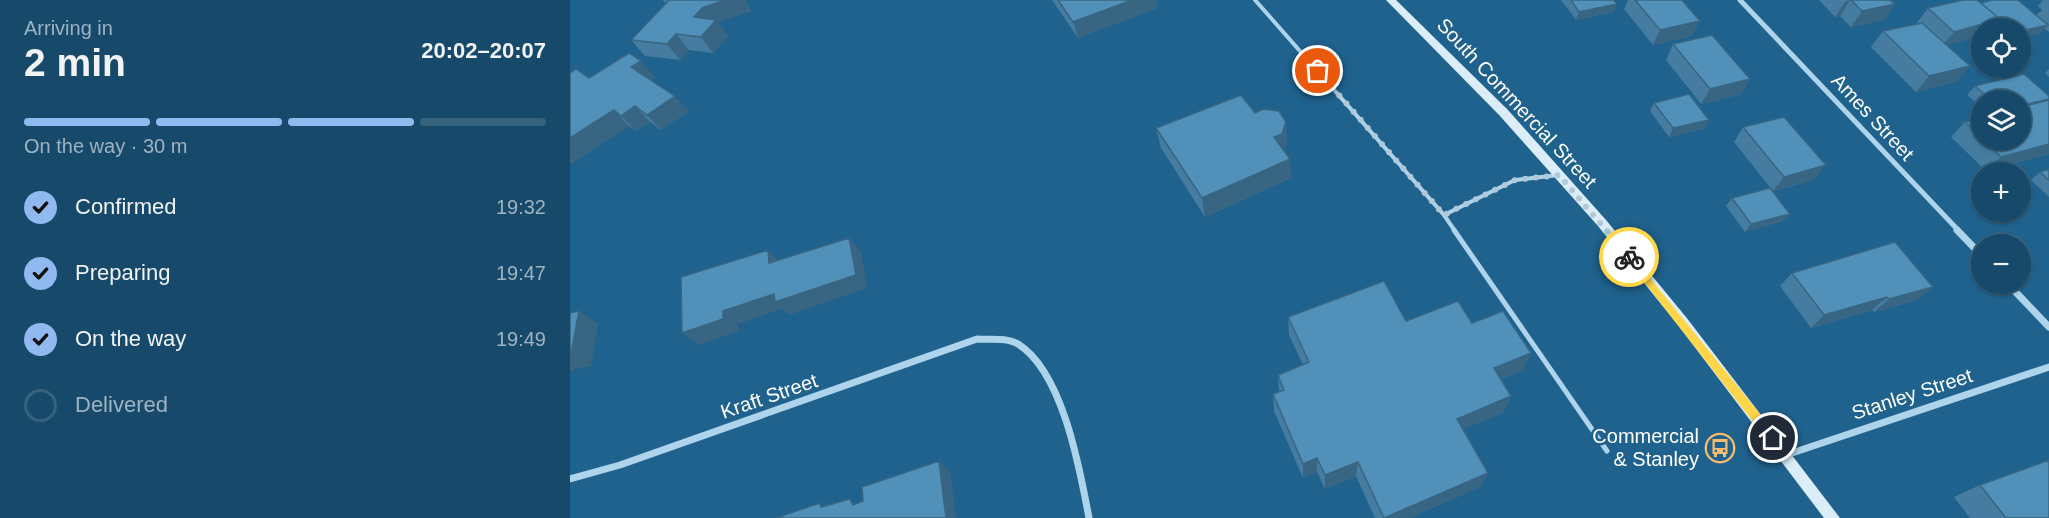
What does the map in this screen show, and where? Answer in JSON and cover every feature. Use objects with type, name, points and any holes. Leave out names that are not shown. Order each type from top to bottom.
[{"type":"main road","name":"South Commercial Street","points":[[1391,0],[1504,113],[1559,175],[1683,321],[1833,518]]},
{"type":"street","name":"Ames Street","points":[[1740,0],[1971,244]]},
{"type":"street","points":[[2018,294],[2049,327]]},
{"type":"street","name":"Kraft Street","points":[[570,479],[631,461],[976,339],[1016,344],[1036,361],[1052,388],[1068,429],[1089,518]]},
{"type":"street","name":"Stanley Street","points":[[1786,455],[2049,367]]},
{"type":"lane","points":[[1255,0],[1444,215],[1607,452]]},
{"type":"lane","points":[[1444,215],[1515,180],[1559,175]]},
{"type":"building","points":[[669,0],[725,0],[702,8],[694,17],[716,20],[701,37],[676,34],[667,44],[631,40]]},
{"type":"building","points":[[1058,0],[1132,0],[1073,22]]},
{"type":"building","points":[[1571,0],[1614,0],[1617,4],[1579,12]]},
{"type":"building","points":[[1635,0],[1682,0],[1700,21],[1660,30]]},
{"type":"building","points":[[1851,0],[1890,0],[1895,4],[1862,11]]},
{"type":"building","points":[[1963,0],[1977,0],[1999,18],[1971,18],[1971,27],[1954,32],[1928,8]]},
{"type":"building","points":[[1992,0],[2018,0],[2048,25],[2031,29],[2031,18],[1999,18],[1981,3]]},
{"type":"building","points":[[1922,23],[1970,66],[1929,76],[1883,31]]},
{"type":"building","points":[[1712,35],[1750,79],[1710,89],[1673,44]]},
{"type":"building","points":[[629,53],[641,61],[631,67],[675,96],[647,115],[635,106],[621,116],[614,110],[570,138],[570,73],[576,69],[589,78]]},
{"type":"building","points":[[2008,78],[2029,78],[2049,96],[2049,99],[2031,103],[2031,90],[1980,90],[1975,86]]},
{"type":"building","points":[[1689,94],[1709,120],[1673,128],[1654,103]]},
{"type":"building","points":[[1241,95],[1255,113],[1263,109],[1279,111],[1286,122],[1282,134],[1274,137],[1290,159],[1202,198],[1156,128]]},
{"type":"building","points":[[2049,100],[2049,144],[2031,149],[2031,104]]},
{"type":"building","points":[[1784,117],[1826,165],[1784,177],[1743,127]]},
{"type":"building","points":[[1994,150],[2027,150],[2001,157]]},
{"type":"building","points":[[2049,169],[2049,180],[2040,172]]},
{"type":"building","points":[[1770,188],[1790,214],[1751,224],[1732,198]]},
{"type":"building","points":[[849,238],[856,275],[775,302],[774,294],[723,311],[723,319],[682,333],[681,277],[768,250],[769,263]]},
{"type":"building","points":[[1895,242],[1933,287],[1824,315],[1792,273]]},
{"type":"building","points":[[1384,281],[1406,321],[1458,301],[1472,323],[1503,311],[1531,353],[1494,368],[1511,396],[1457,419],[1488,473],[1384,518],[1358,462],[1325,475],[1317,458],[1303,464],[1273,394],[1284,390],[1278,375],[1309,362],[1288,317]]},
{"type":"building","points":[[579,311],[571,354],[570,354],[570,313]]},
{"type":"building","points":[[2049,460],[2049,518],[2006,518],[1980,485]]},
{"type":"building","points":[[939,461],[946,518],[776,518],[820,503],[821,507],[850,499],[853,505],[863,501],[862,487]]},
{"type":"way so far","points":[[1318,71],[1444,215],[1515,180],[1559,175],[1629,257]]},
{"type":"place","name":"Commercial & Stanley","points":[[1720,448]]},
{"type":"route","points":[[1629,257],[1683,321],[1773,438]]}]
